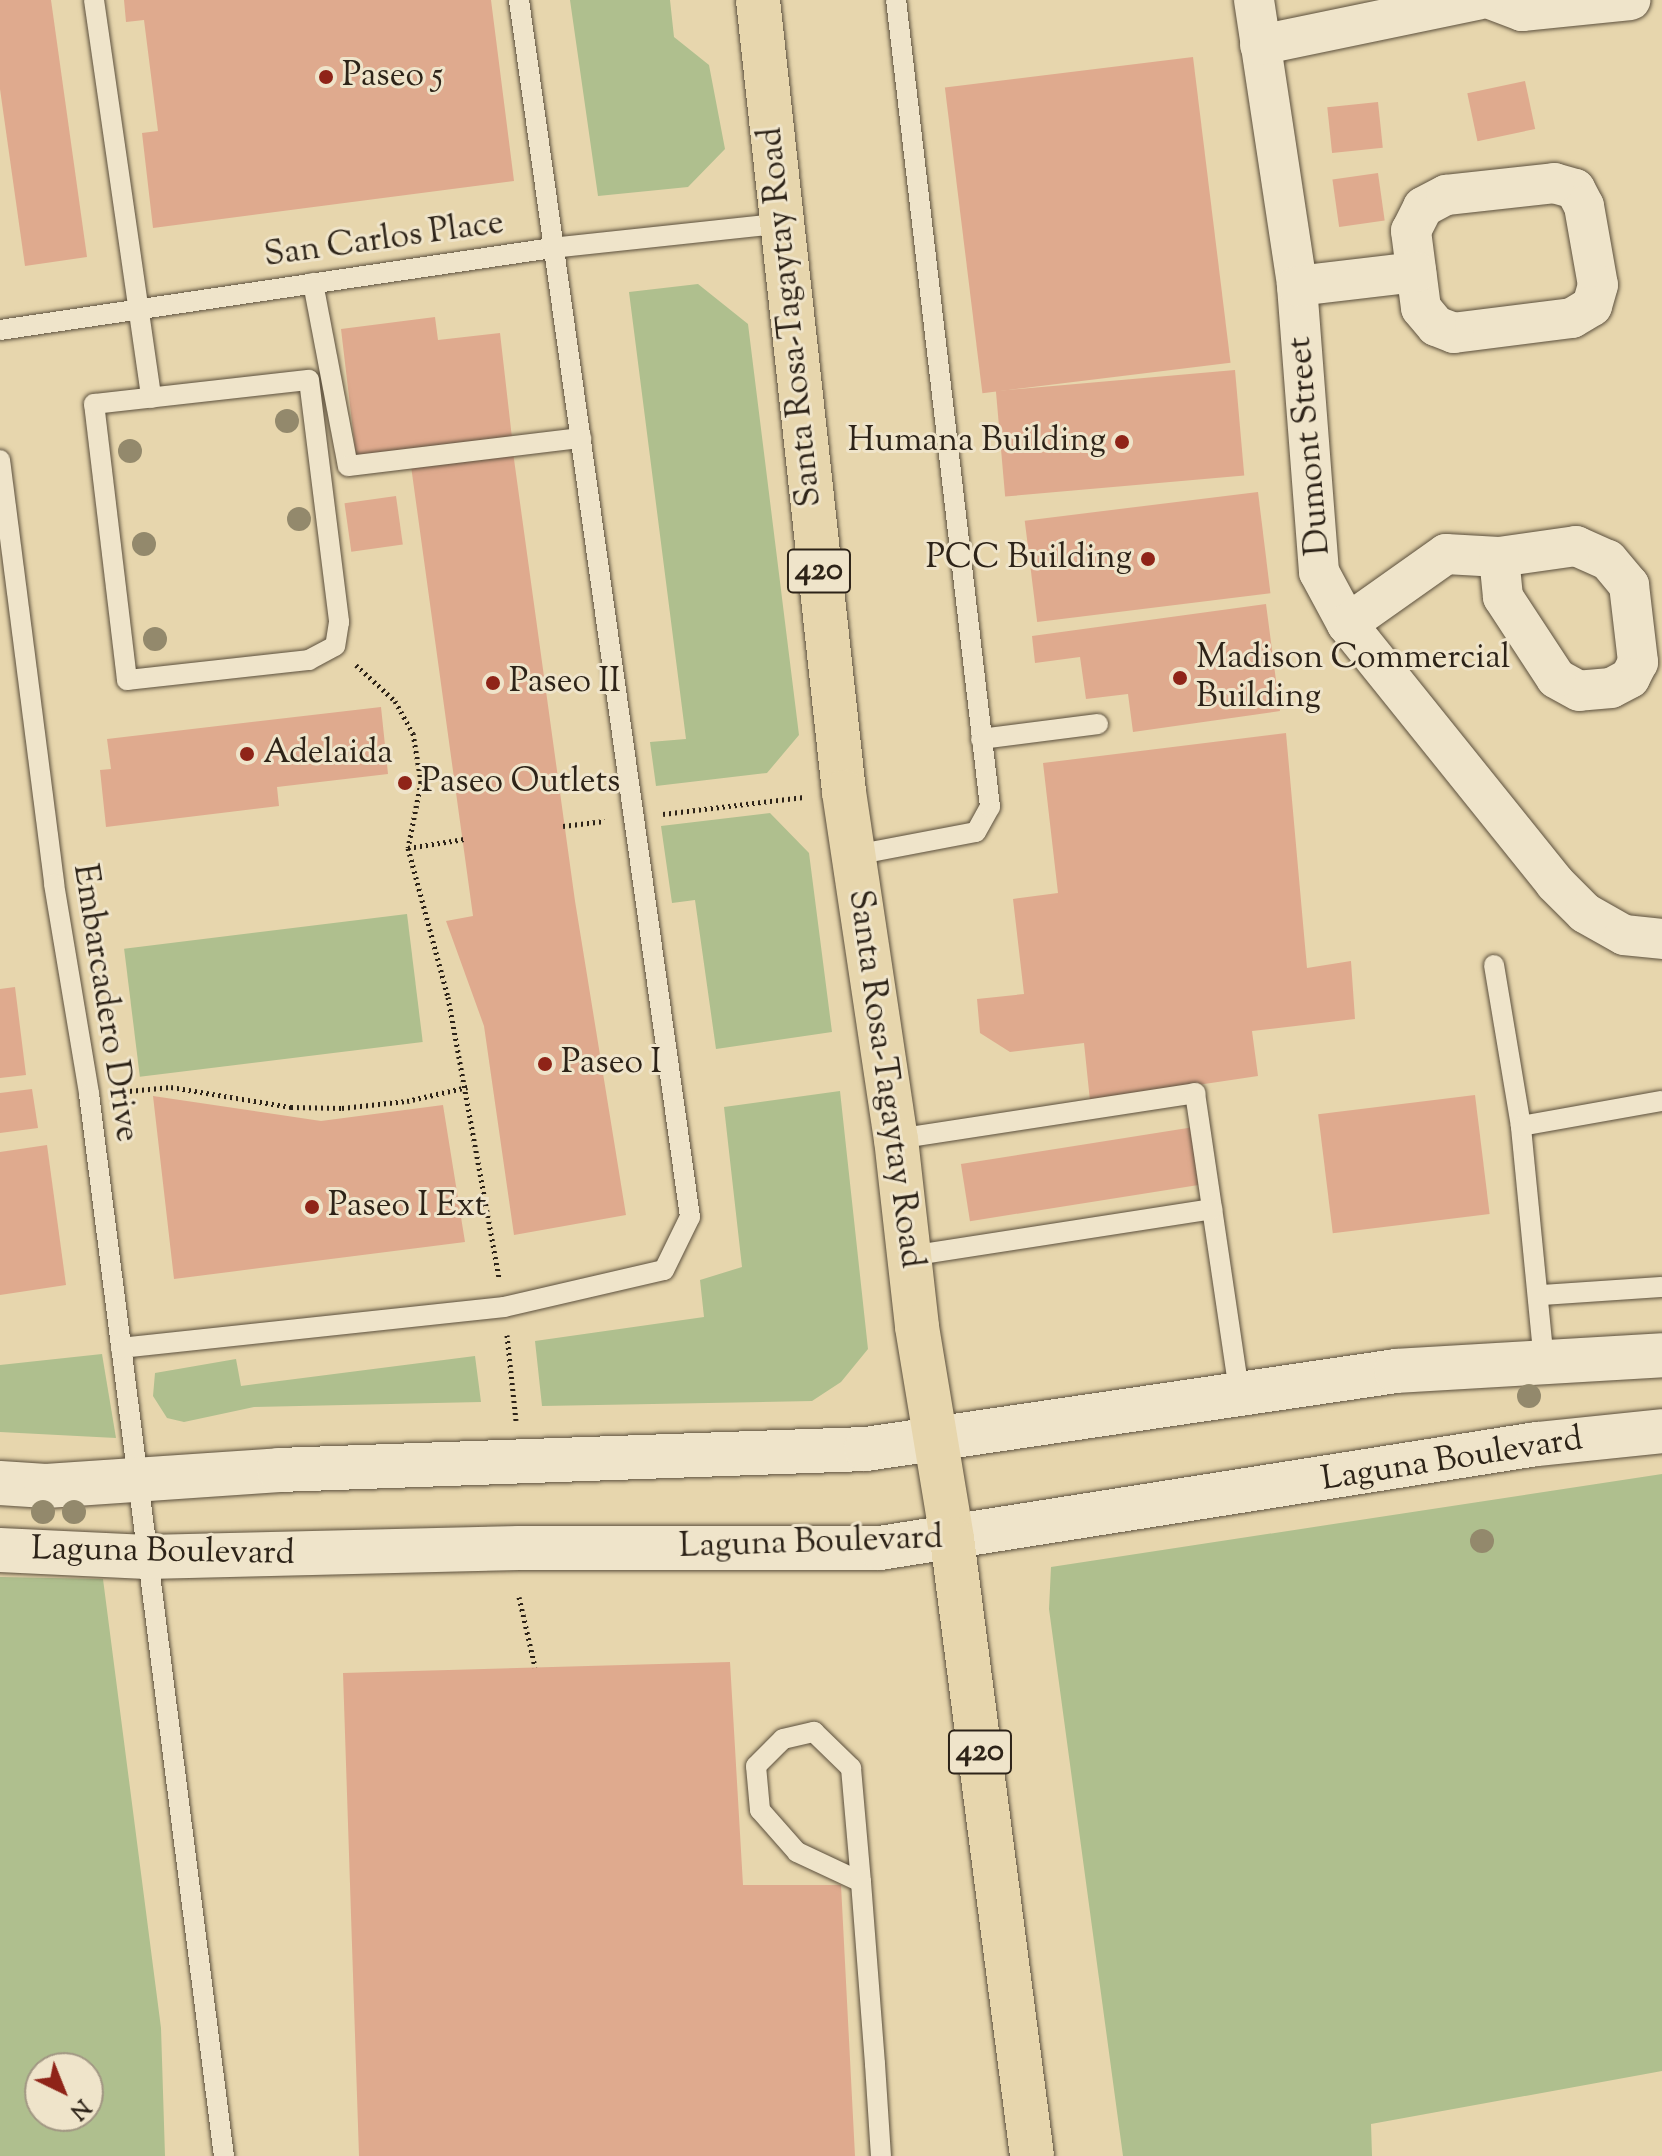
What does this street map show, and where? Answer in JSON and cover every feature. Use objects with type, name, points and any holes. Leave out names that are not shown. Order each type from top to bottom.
[{"type":"main road","name":"Santa Rosa-Tagaytay Road","points":[[758,0],[778,224],[844,792],[952,1539],[1032,2156]]},
{"type":"main road","name":"Laguna Boulevard","points":[[0,1483],[46,1486],[139,1479],[866,1449],[1239,1391],[1396,1371],[1662,1355]]},
{"type":"main road","name":"Laguna Boulevard","points":[[0,1550],[147,1557],[519,1548],[880,1548],[1537,1444],[1662,1431]]},
{"type":"street","name":"Dumont Street","points":[[1254,0],[1297,286],[1319,572],[1347,624],[1555,883],[1585,913],[1624,935],[1662,939]]},
{"type":"street","points":[[1260,45],[1478,0]]},
{"type":"street","points":[[1493,0],[1522,11],[1630,0]]},
{"type":"street","points":[[1554,183],[1575,189],[1584,206],[1598,285],[1592,306],[1572,318],[1454,333],[1436,326],[1421,308],[1416,272],[1411,231],[1423,207],[1446,195],[1554,183]]},
{"type":"street","points":[[1297,286],[1416,272]]},
{"type":"street","points":[[1347,624],[1446,554],[1499,557]]},
{"type":"lane","points":[[94,0],[135,307],[151,398]]},
{"type":"lane","points":[[121,1348],[504,1307],[664,1270],[690,1217],[519,0]]},
{"type":"lane","points":[[855,855],[976,832],[990,807],[896,0]]},
{"type":"lane","name":"San Carlos Place","points":[[0,330],[135,307],[552,248],[778,224]]},
{"type":"lane","points":[[313,283],[348,466],[581,438]]},
{"type":"lane","points":[[309,380],[339,622],[335,646],[309,660],[127,680],[94,404],[151,398],[309,380]]},
{"type":"lane","name":"Embarcadero Drive","points":[[0,460],[54,884],[89,1094],[224,2156]]},
{"type":"lane","points":[[981,739],[1098,724]]},
{"type":"lane","points":[[1494,965],[1521,1126],[1541,1295],[1544,1362]]},
{"type":"lane","points":[[896,1139],[1195,1093],[1239,1391]]},
{"type":"lane","points":[[1521,1126],[1662,1101]]},
{"type":"lane","points":[[909,1256],[1212,1209]]},
{"type":"lane","points":[[1541,1295],[1662,1287]]},
{"type":"lane","points":[[861,1882],[797,1852],[760,1810],[756,1766],[783,1739],[814,1732],[851,1768],[861,1882],[881,2156]]},
{"type":"path","points":[[335,646],[395,701],[413,733],[421,782],[408,848],[467,1087],[504,1307],[517,1428]]},
{"type":"path","points":[[563,826],[844,792]]},
{"type":"path","points":[[408,848],[464,839]]},
{"type":"path","points":[[89,1094],[171,1087],[291,1107],[342,1108],[407,1101],[467,1087]]},
{"type":"path","points":[[519,1597],[535,1667]]},
{"type":"green space","points":[[570,0],[670,0],[674,37],[709,65],[725,149],[688,187],[598,196]]},
{"type":"green space","points":[[698,284],[748,324],[799,735],[767,773],[656,786],[650,742],[686,739],[629,292]]},
{"type":"green space","points":[[770,813],[809,853],[832,1032],[716,1049],[695,900],[672,903],[661,826]]},
{"type":"green space","points":[[407,914],[423,1042],[140,1077],[124,949]]},
{"type":"green space","points":[[840,1091],[868,1349],[841,1382],[812,1401],[542,1406],[535,1341],[704,1317],[700,1280],[742,1267],[724,1107]]},
{"type":"green space","points":[[102,1354],[116,1438],[0,1432],[0,1365]]},
{"type":"green space","points":[[475,1356],[481,1402],[254,1407],[184,1422],[167,1418],[153,1396],[155,1373],[236,1359],[241,1386]]},
{"type":"green space","points":[[1662,1474],[1662,2071],[1371,2124],[1372,2156],[1123,2156],[1049,1609],[1051,1567]]},
{"type":"green space","points":[[0,1577],[103,1579],[161,2028],[165,2156],[0,2156]]},
{"type":"building","points":[[0,0],[51,0],[87,257],[25,266],[0,89]]},
{"type":"building","name":"Paseo 5","points":[[124,0],[491,0],[514,181],[153,228],[142,133],[158,131],[144,20],[126,22]]},
{"type":"building","points":[[1193,57],[1231,363],[982,393],[945,87]]},
{"type":"building","points":[[1525,81],[1535,129],[1477,141],[1467,93]]},
{"type":"building","points":[[1378,102],[1383,148],[1332,153],[1327,107]]},
{"type":"building","points":[[1378,173],[1385,221],[1339,227],[1332,179]]},
{"type":"building","points":[[435,317],[438,340],[500,333],[512,438],[356,456],[341,329]]},
{"type":"building","name":"Humana Building","points":[[1235,370],[1244,476],[1005,497],[996,391]]},
{"type":"building","points":[[513,452],[575,901],[626,1215],[514,1235],[484,1026],[446,921],[473,916],[411,466]]},
{"type":"building","name":"PCC Building","points":[[1258,492],[1270,593],[1037,622],[1025,521]]},
{"type":"building","points":[[396,496],[403,545],[351,552],[345,503]]},
{"type":"building","name":"Madison Commercial Building","points":[[1266,604],[1280,711],[1133,732],[1128,694],[1086,699],[1080,657],[1035,663],[1032,636]]},
{"type":"building","name":"Adelaida","points":[[381,707],[388,774],[277,787],[279,806],[106,827],[100,770],[111,769],[107,739]]},
{"type":"building","points":[[1286,733],[1307,968],[1351,961],[1355,1019],[1252,1031],[1258,1076],[1090,1101],[1084,1043],[1010,1052],[980,1033],[977,999],[1024,994],[1013,899],[1058,893],[1043,763]]},
{"type":"building","points":[[15,987],[26,1075],[0,1078],[0,989]]},
{"type":"building","points":[[32,1089],[38,1128],[0,1133],[0,1093]]},
{"type":"building","points":[[1475,1095],[1490,1214],[1333,1233],[1318,1114]]},
{"type":"building","name":"Paseo I Ext","points":[[153,1096],[321,1121],[443,1105],[465,1242],[174,1279]]},
{"type":"building","points":[[1194,1127],[1203,1184],[970,1221],[961,1164]]},
{"type":"building","points":[[47,1145],[66,1285],[0,1295],[0,1152]]},
{"type":"building","points":[[730,1662],[743,1885],[841,1885],[855,2156],[359,2156],[343,1673]]},
{"type":"place","name":"Paseo 5","points":[[326,77]]},
{"type":"place","name":"Humana Building","points":[[1122,442]]},
{"type":"place","name":"PCC Building","points":[[1148,559]]},
{"type":"place","name":"Madison Commercial Building","points":[[1180,678]]},
{"type":"place","name":"Paseo II","points":[[493,683]]},
{"type":"place","name":"Adelaida","points":[[247,754]]},
{"type":"place","name":"Paseo Outlets","points":[[405,783]]},
{"type":"place","name":"Paseo I","points":[[545,1064]]},
{"type":"place","name":"Paseo I Ext","points":[[312,1207]]}]
